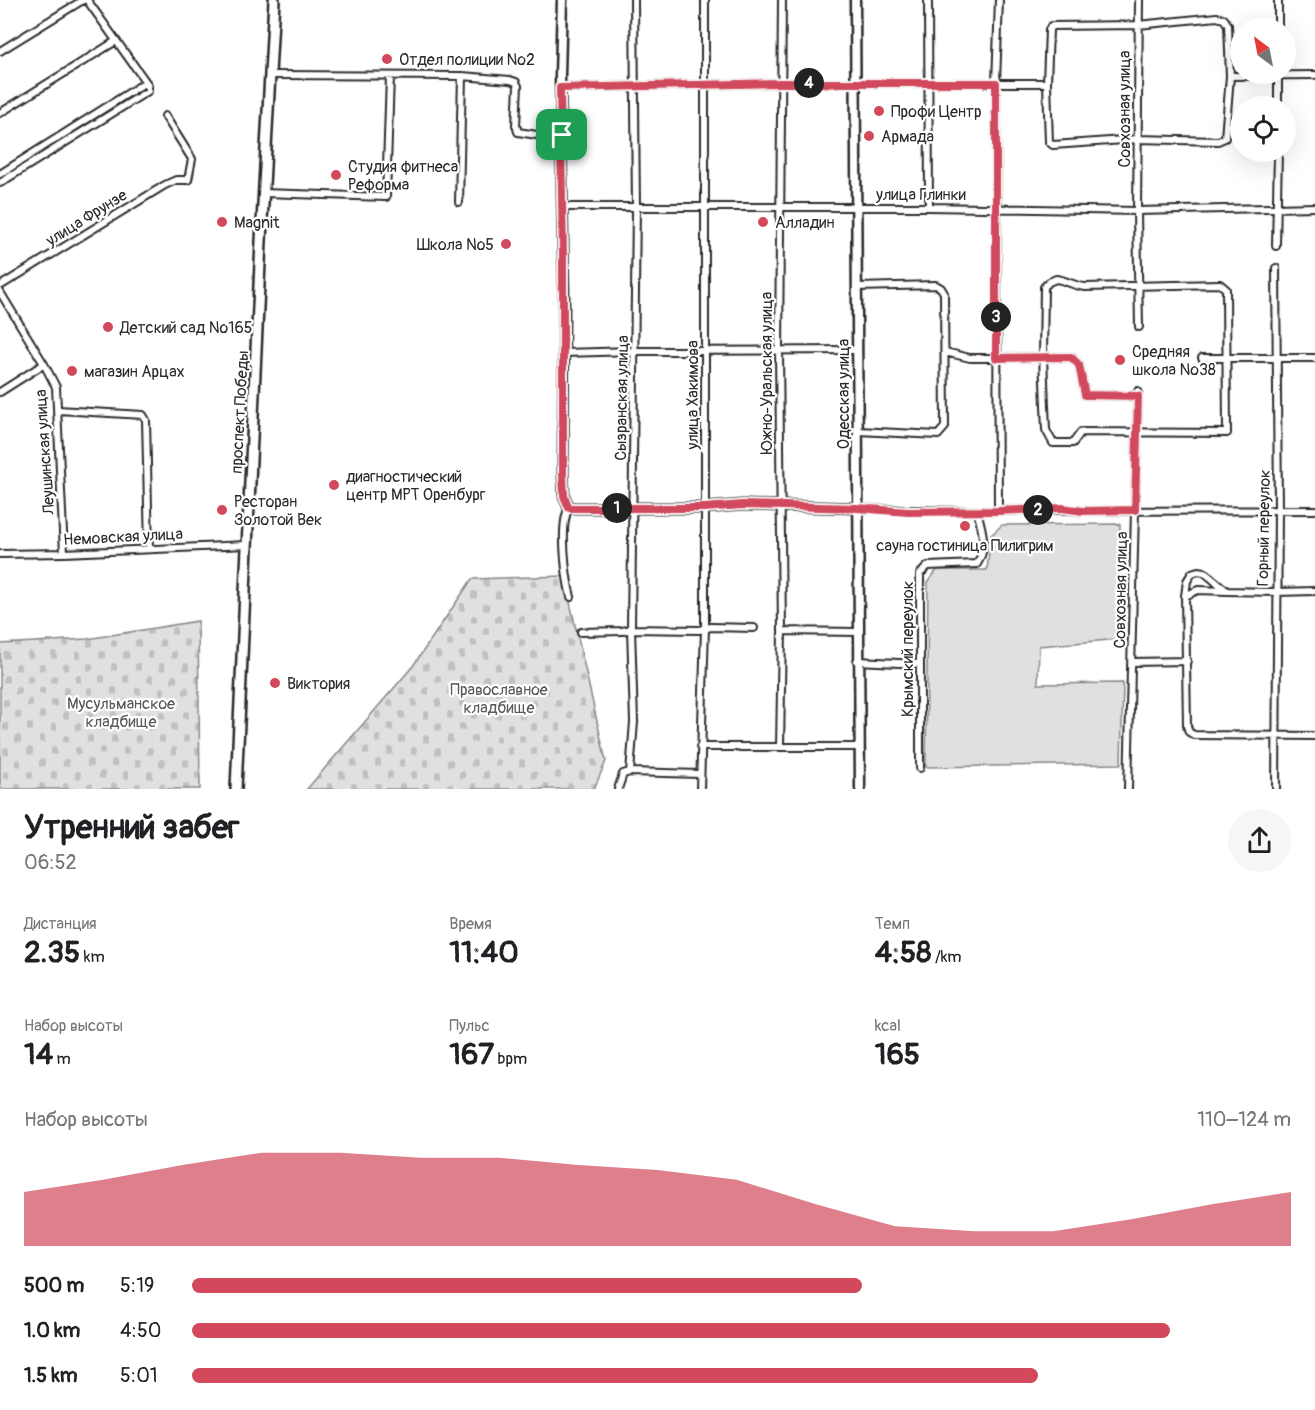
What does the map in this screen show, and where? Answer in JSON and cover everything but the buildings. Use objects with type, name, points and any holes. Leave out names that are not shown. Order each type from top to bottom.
[{"type":"main road","name":"проспект Победы","points":[[236,789],[274,0]]},
{"type":"street","points":[[0,51],[82,0]]},
{"type":"street","points":[[0,183],[145,94],[149,88],[87,0]]},
{"type":"street","points":[[562,0],[560,88],[563,207],[563,485],[564,499],[569,508]]},
{"type":"street","name":"Сызранская улица","points":[[630,772],[634,722],[631,629],[636,208],[634,0]]},
{"type":"street","name":"улица Хакимова","points":[[700,789],[705,628],[705,0]]},
{"type":"street","name":"Южно-Уральская улица","points":[[780,747],[782,631],[779,351],[782,0]]},
{"type":"street","name":"Одесская улица","points":[[855,0],[858,287],[857,661],[860,789]]},
{"type":"street","points":[[928,0],[929,207]]},
{"type":"street","points":[[998,511],[996,83],[999,0]]},
{"type":"street","name":"Совхозная улица","points":[[1139,0],[1137,211],[1139,327]]},
{"type":"street","points":[[1278,0],[1278,18]]},
{"type":"street","points":[[1217,17],[1228,25],[1230,76],[1225,138],[1218,141],[1138,139],[1053,144],[1047,136],[1047,83],[1051,26],[1138,25],[1217,17]]},
{"type":"street","points":[[0,113],[116,41]]},
{"type":"street","points":[[271,75],[462,76],[516,82],[518,132],[562,135]]},
{"type":"street","points":[[1296,75],[1315,75]]},
{"type":"street","points":[[263,193],[386,197],[390,76]]},
{"type":"street","points":[[459,202],[462,76]]},
{"type":"street","points":[[0,174],[146,82]]},
{"type":"street","points":[[560,88],[781,83],[1047,83]]},
{"type":"street","name":"улица Фрунзе","points":[[0,286],[165,185],[176,180],[188,180],[192,159],[165,116]]},
{"type":"street","points":[[1276,246],[1278,162]]},
{"type":"street","name":"улица Глинки","points":[[563,207],[706,209],[929,207],[1137,211],[1315,207]]},
{"type":"street","name":"Горный переулок","points":[[1276,267],[1278,510],[1276,789]]},
{"type":"street","points":[[1056,279],[1064,279],[1085,287],[1138,286],[1220,284],[1226,289],[1227,433],[1081,432],[1073,443],[1053,443],[1046,430],[1043,357],[1044,287],[1056,279]]},
{"type":"street","points":[[858,287],[936,285],[941,288],[944,293],[946,424],[938,435],[858,430]]},
{"type":"street","name":"Леушинская улица","points":[[0,292],[56,387],[64,553]]},
{"type":"street","points":[[563,353],[858,350]]},
{"type":"street","points":[[945,352],[970,358],[1043,357]]},
{"type":"street","name":"Совхозная улица","points":[[1043,357],[1071,357],[1079,365],[1085,395],[1138,393],[1128,789]]},
{"type":"street","points":[[1202,358],[1315,358]]},
{"type":"street","points":[[0,392],[44,364]]},
{"type":"street","points":[[58,410],[143,415],[146,420],[149,549]]},
{"type":"street","points":[[569,508],[705,508],[742,505],[902,511],[1062,508],[1083,511],[1181,512],[1230,509],[1315,510]]},
{"type":"street","points":[[569,508],[565,518],[566,575],[571,597]]},
{"type":"street","name":"Крымский переулок","points":[[920,768],[920,574],[928,566],[977,564],[984,546],[977,511]]},
{"type":"street","name":"Немовская улица","points":[[0,554],[247,545]]},
{"type":"street","points":[[1227,591],[1204,572],[1192,573],[1187,581],[1185,596],[1187,726],[1189,732],[1194,735],[1315,736]]},
{"type":"street","points":[[1185,596],[1198,590],[1315,591]]},
{"type":"street","points":[[581,632],[622,632],[631,629],[754,628]]},
{"type":"street","points":[[782,631],[858,632]]},
{"type":"street","points":[[857,661],[920,664]]},
{"type":"street","points":[[1132,662],[1187,661]]},
{"type":"street","points":[[700,747],[859,747]]},
{"type":"street","points":[[618,789],[623,774],[630,772],[700,774]]},
{"type":"green space","points":[[1120,524],[1120,639],[1039,646],[1038,684],[1123,683],[1121,764],[926,767],[928,582],[937,570],[987,570],[991,535],[1002,525]]},
{"type":"green space","name":"Православное кладбище","points":[[564,576],[606,761],[594,789],[307,789],[413,666],[472,579]]},
{"type":"green space","name":"Мусульманское кладбище","points":[[198,621],[200,789],[0,789],[0,644],[87,639]]},
{"type":"place","name":"Отдел полиции №2","points":[[387,59]]},
{"type":"place","name":"Профи Центр","points":[[879,111]]},
{"type":"place","name":"Армада","points":[[869,136]]},
{"type":"place","name":"Студия фитнеса Реформа","points":[[336,175]]},
{"type":"place","name":"Magnit","points":[[222,222]]},
{"type":"place","name":"Алладин","points":[[763,222]]},
{"type":"place","name":"Школа №5","points":[[506,244]]},
{"type":"place","name":"Детский сад №165","points":[[108,327]]},
{"type":"place","name":"Средняя школа №38","points":[[1120,360]]},
{"type":"place","name":"магазин Арцах","points":[[72,371]]},
{"type":"place","name":"диагностический центр МРТ Оренбург","points":[[334,485]]},
{"type":"place","name":"Ресторан Золотой Век","points":[[222,510]]},
{"type":"place","name":"сауна гостиница Пилигрим","points":[[965,526]]},
{"type":"place","name":"Виктория","points":[[275,683]]},
{"type":"route","points":[[781,83],[996,83],[996,358],[1071,357],[1082,372],[1085,395],[1138,396],[1135,510],[1083,511],[1062,508],[908,512],[884,509],[742,505],[705,508],[569,508],[565,503],[563,474],[562,135],[560,88],[781,83]]}]
